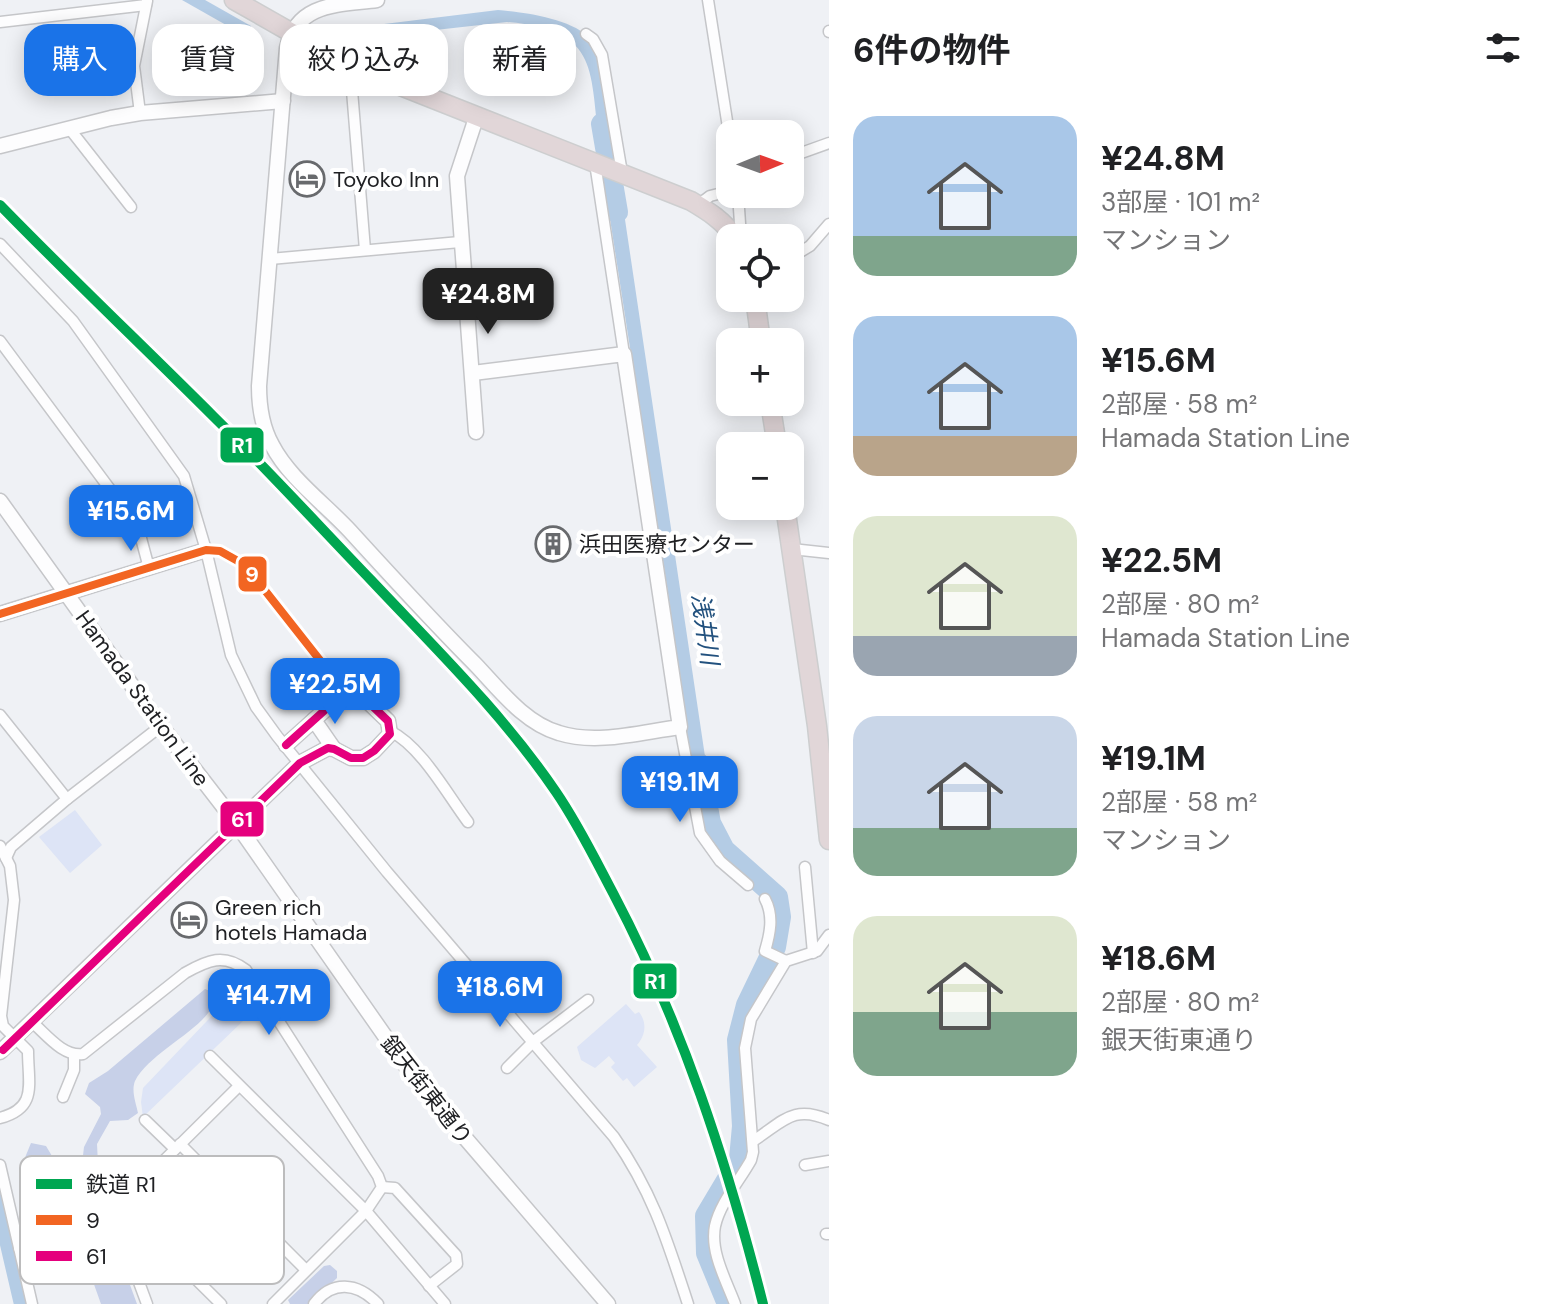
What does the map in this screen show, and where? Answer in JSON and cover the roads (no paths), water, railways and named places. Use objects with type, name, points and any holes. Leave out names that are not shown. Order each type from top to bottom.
[{"type":"highway","points":[[234,0],[280,27]]},
{"type":"highway","points":[[423,96],[609,167],[698,205],[724,224]]},
{"type":"highway","points":[[787,520],[817,726],[829,840]]},
{"type":"street","points":[[298,24],[318,8],[377,0]]},
{"type":"street","points":[[708,0],[727,120]]},
{"type":"street","points":[[0,22],[147,2],[134,66],[140,113]]},
{"type":"street","points":[[586,34],[593,39],[602,55],[624,354],[680,727],[700,833],[720,861],[748,885]]},
{"type":"street","points":[[284,96],[259,386],[259,405],[272,446],[291,470],[504,695],[539,725],[580,738],[680,727]]},
{"type":"street","points":[[352,96],[365,250]]},
{"type":"street","points":[[0,146],[140,113],[283,101]]},
{"type":"street","points":[[476,118],[457,176],[476,432]]},
{"type":"street","points":[[69,128],[131,207]]},
{"type":"street","points":[[804,152],[829,143]]},
{"type":"street","points":[[698,205],[716,194]]},
{"type":"street","points":[[804,250],[829,224]]},
{"type":"street","points":[[270,259],[460,242]]},
{"type":"street","points":[[0,244],[73,321],[184,476],[236,668],[256,707],[387,872],[614,1137],[636,1170],[655,1208],[688,1304]]},
{"type":"street","points":[[0,341],[138,527],[149,568]]},
{"type":"street","points":[[473,373],[624,354]]},
{"type":"street","name":"Hamada Station Line","points":[[0,501],[161,726],[236,823]]},
{"type":"street","points":[[792,549],[829,553]]},
{"type":"street","points":[[0,614],[206,550],[220,551],[245,565],[345,692],[362,696],[388,721],[390,731],[374,751],[363,758],[351,758],[334,749],[314,720]]},
{"type":"street","points":[[286,745],[345,692]]},
{"type":"street","points":[[0,715],[67,799]]},
{"type":"street","points":[[6,858],[11,847],[67,799],[161,726]]},
{"type":"street","points":[[390,731],[404,738],[468,822]]},
{"type":"street","points":[[0,1052],[300,763],[323,750],[334,749]]},
{"type":"street","name":"銀天街東通り","points":[[236,823],[417,1082],[608,1304]]},
{"type":"street","points":[[0,846],[6,858],[14,900],[1,1016],[3,1026],[28,1051],[26,1103],[16,1114],[0,1118]]},
{"type":"street","points":[[805,867],[813,953]]},
{"type":"street","points":[[765,899],[770,909],[765,951],[768,953],[783,959],[813,953],[829,935]]},
{"type":"street","points":[[0,929],[11,915]]},
{"type":"street","points":[[735,1304],[716,1254],[715,1226],[751,1160],[753,1141],[746,1037],[756,1009],[783,959]]},
{"type":"street","points":[[32,1022],[65,1051],[74,1055],[83,1054],[185,973],[202,964],[233,960],[246,970],[255,983],[378,1176],[382,1187]]},
{"type":"street","points":[[507,1068],[534,1041],[588,1000]]},
{"type":"street","points":[[63,1097],[74,1070],[74,1055]]},
{"type":"street","points":[[210,1056],[366,1211],[445,1304]]},
{"type":"street","points":[[168,1156],[239,1086]]},
{"type":"street","points":[[753,1141],[797,1113],[810,1113],[829,1120]]},
{"type":"street","points":[[145,1120],[186,1156]]},
{"type":"street","points":[[805,1165],[829,1161]]},
{"type":"street","points":[[0,1165],[20,1252]]},
{"type":"street","points":[[280,1302],[306,1270],[366,1211],[382,1187]]},
{"type":"street","points":[[382,1187],[395,1188],[456,1255],[457,1264],[429,1286]]},
{"type":"street","points":[[284,1249],[306,1270]]},
{"type":"street","points":[[27,1284],[32,1304]]},
{"type":"street","points":[[140,1284],[147,1304]]},
{"type":"street","points":[[201,1284],[221,1304]]},
{"type":"street","points":[[314,1304],[332,1287],[340,1285],[363,1293],[378,1304]]},
{"type":"waterway","name":"浅井川","points":[[602,124],[617,212]]},
{"type":"waterway","name":"浅井川","points":[[699,764],[710,823],[724,850],[777,897],[780,917],[775,947],[747,1005],[738,1040],[743,1126],[740,1159],[706,1216],[707,1253],[728,1304]]},
{"type":"waterway","points":[[0,1197],[20,1283]]},
{"type":"waterway","points":[[20,1284],[25,1304]]},
{"type":"rail line","name":"R1","points":[[0,205],[234,437],[444,656],[514,736],[556,792],[572,816],[638,942],[681,1043],[718,1146],[763,1304]]},
{"type":"place","name":"Toyoko Inn","points":[[307,179]]},
{"type":"place","name":"浜田医療センター","points":[[553,544]]},
{"type":"place","name":"Green rich hotels Hamada","points":[[189,920]]}]
